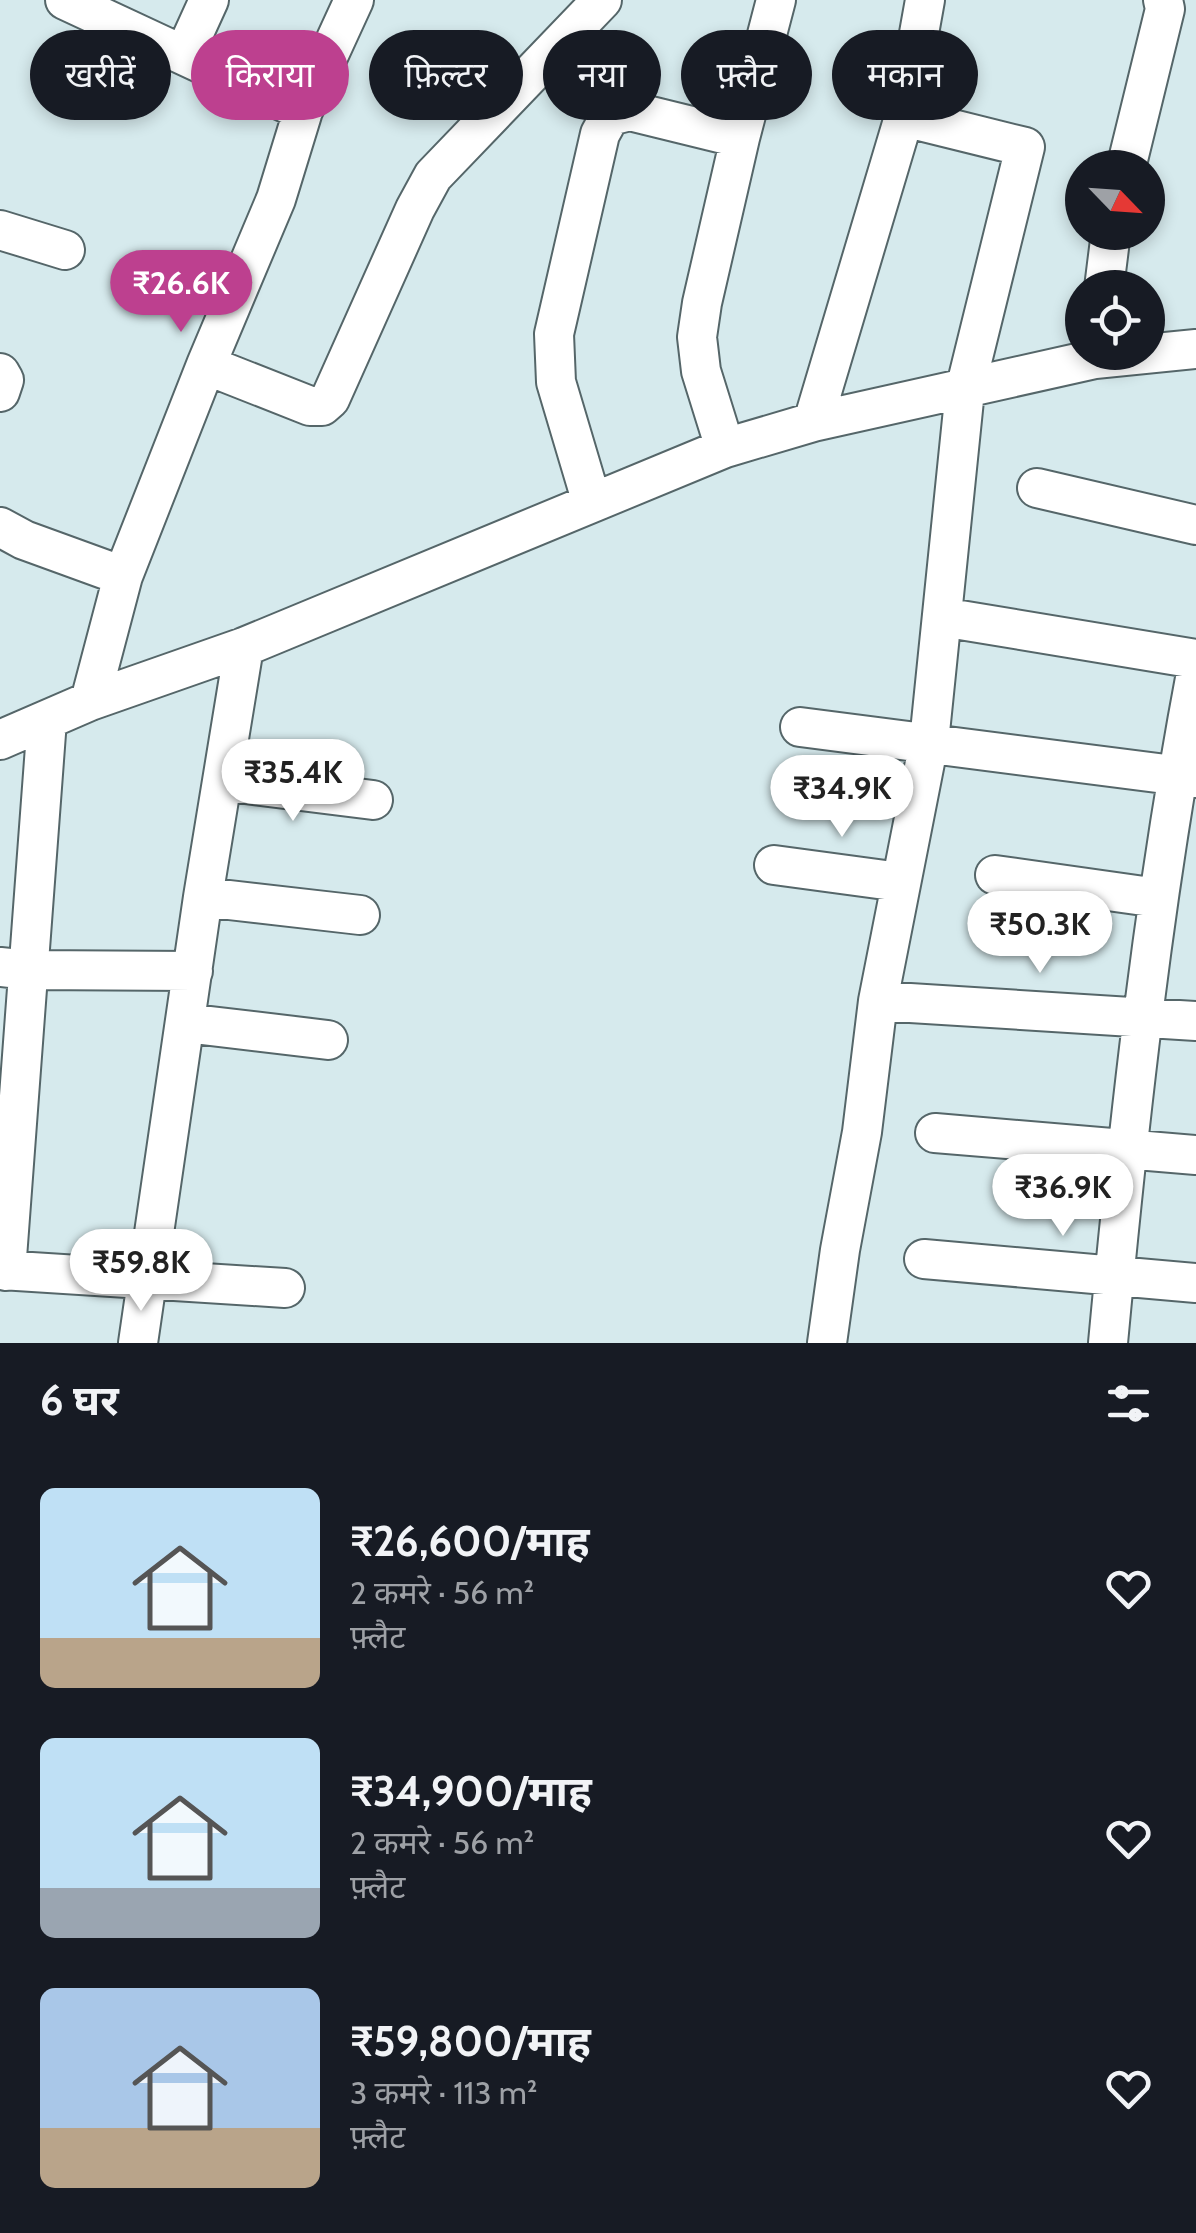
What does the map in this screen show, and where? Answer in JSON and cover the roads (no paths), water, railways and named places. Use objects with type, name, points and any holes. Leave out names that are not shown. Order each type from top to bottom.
[{"type":"street","points":[[65,0],[191,58]]},
{"type":"street","points":[[184,55],[209,0]]},
{"type":"street","points":[[340,30],[354,0]]},
{"type":"street","points":[[206,364],[310,406],[322,406],[330,400],[415,209],[434,176],[602,0]]},
{"type":"street","points":[[725,448],[701,371],[697,338],[740,138],[776,0]]},
{"type":"street","points":[[920,30],[925,0]]},
{"type":"street","points":[[1130,150],[1164,0]]},
{"type":"street","points":[[592,503],[556,382],[554,334],[600,134],[610,116],[630,111],[740,138]]},
{"type":"street","points":[[90,701],[123,576],[276,199],[299,120]]},
{"type":"street","points":[[813,422],[903,120]]},
{"type":"street","points":[[826,1343],[862,1132],[878,1001],[929,742],[964,390],[1025,147],[916,120]]},
{"type":"street","points":[[0,230],[65,250]]},
{"type":"street","points":[[1165,350],[1196,348]]},
{"type":"street","points":[[0,740],[90,701],[244,647],[725,448],[813,422],[1065,364]]},
{"type":"street","points":[[0,372],[4,380],[0,392]]},
{"type":"street","points":[[1037,488],[1196,525]]},
{"type":"street","points":[[0,527],[24,540],[123,576]]},
{"type":"street","points":[[942,617],[1196,660]]},
{"type":"street","points":[[138,1343],[244,647]]},
{"type":"street","points":[[1108,1343],[1141,1015],[1158,898],[1186,776],[1196,673]]},
{"type":"street","points":[[47,720],[14,968],[3,1270],[285,1288]]},
{"type":"street","points":[[800,727],[1186,776]]},
{"type":"street","points":[[222,781],[373,800]]},
{"type":"street","points":[[774,865],[900,882]]},
{"type":"street","points":[[995,875],[1158,898]]},
{"type":"street","points":[[203,897],[360,915]]},
{"type":"street","points":[[14,968],[193,971]]},
{"type":"street","points":[[878,1001],[1196,1020]]},
{"type":"street","points":[[185,1023],[328,1040]]},
{"type":"street","points":[[935,1133],[1196,1155]]},
{"type":"street","points":[[924,1259],[1196,1284]]}]
